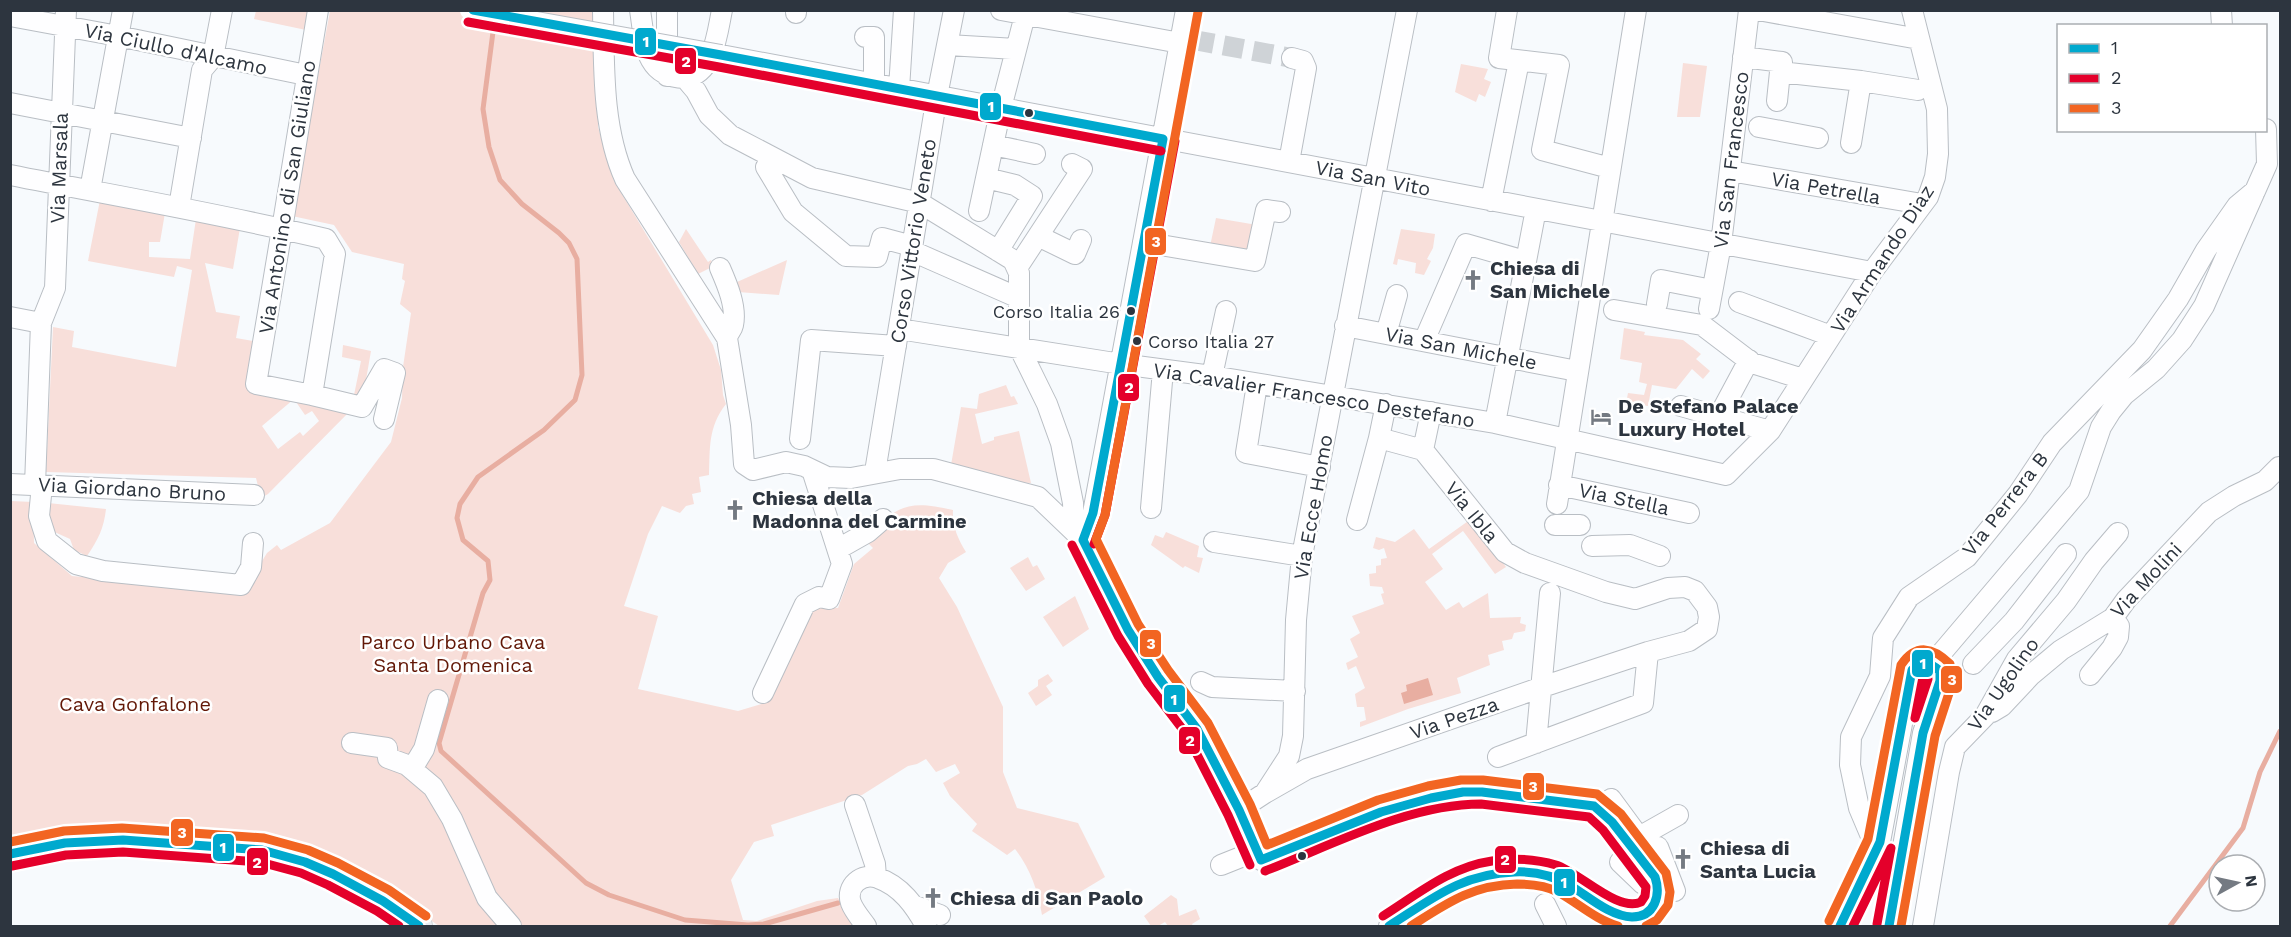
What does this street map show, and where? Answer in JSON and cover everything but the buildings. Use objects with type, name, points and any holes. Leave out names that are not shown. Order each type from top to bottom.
[{"type":"main road","points":[[10,854],[65,843],[123,840],[262,850],[305,862],[333,874],[383,901],[419,927]]},
{"type":"street","points":[[90,190],[123,10]]},
{"type":"street","points":[[179,207],[202,70],[213,57],[222,10]]},
{"type":"street","name":"Via Antonino di San Giuliano","points":[[312,394],[256,384],[318,10]]},
{"type":"street","name":"Via San Vito","points":[[470,10],[721,55],[1872,273]]},
{"type":"street","points":[[603,10],[611,135],[618,164],[625,180],[727,338],[744,464],[753,470],[786,462],[827,477],[851,478],[900,469],[933,470],[1038,497],[1078,535],[1128,630],[1158,677],[1197,729],[1239,810],[1258,855]]},
{"type":"street","points":[[640,10],[649,57],[655,66],[676,76],[696,91],[708,115],[730,135],[813,178],[920,202],[1013,260],[1019,273],[1020,347],[1047,404],[1061,443],[1078,535]]},
{"type":"street","points":[[667,10],[676,76]]},
{"type":"street","points":[[676,76],[693,76],[705,68],[717,35],[722,10]]},
{"type":"street","points":[[899,89],[904,10]]},
{"type":"street","name":"Corso Vittorio Veneto","points":[[875,472],[937,96],[954,10]]},
{"type":"street","points":[[1001,10],[1185,40]]},
{"type":"street","points":[[1078,535],[1094,513],[1143,242],[1185,40],[1186,10]]},
{"type":"street","name":"Via Ecce Homo","points":[[1239,810],[1265,793],[1289,756],[1293,736],[1296,620],[1302,556],[1407,10]]},
{"type":"street","points":[[1507,10],[1499,58],[1559,65],[1542,150],[1610,168]]},
{"type":"street","points":[[1566,438],[1577,371],[1599,308],[1601,222],[1636,10]]},
{"type":"street","name":"Via San Francesco","points":[[1657,304],[1661,280],[1710,299],[1722,244],[1749,10]]},
{"type":"street","points":[[1758,10],[1919,39]]},
{"type":"street","name":"Via Armando Diaz","points":[[1726,475],[1770,431],[1872,273],[1922,204],[1935,177],[1938,154],[1937,109],[1912,10]]},
{"type":"street","points":[[979,211],[1000,108],[1024,15]]},
{"type":"street","name":"Via Ciullo d'Alcamo","points":[[10,16],[66,18],[118,36],[306,75]]},
{"type":"street","name":"Via Marsala","points":[[41,323],[56,288],[58,184],[66,18]]},
{"type":"street","points":[[865,37],[874,37],[874,84]]},
{"type":"street","points":[[948,45],[1016,49]]},
{"type":"street","points":[[1743,57],[1782,62],[1777,101]]},
{"type":"street","points":[[1289,162],[1306,68],[1303,61],[1292,58]]},
{"type":"street","points":[[1491,201],[1519,61]]},
{"type":"street","points":[[1780,72],[1918,90]]},
{"type":"street","points":[[1851,143],[1862,81]]},
{"type":"street","points":[[10,103],[191,138]]},
{"type":"street","points":[[1759,127],[1818,138]]},
{"type":"street","points":[[1932,663],[2079,491],[2101,427],[2111,411],[2124,395],[2156,369],[2182,340],[2204,306],[2267,164],[2265,132]]},
{"type":"street","points":[[993,145],[1035,154]]},
{"type":"street","points":[[1017,268],[1082,170],[1071,164]]},
{"type":"street","points":[[766,167],[793,212],[846,256],[877,257],[882,238],[912,248],[1019,298]]},
{"type":"street","name":"Via Petrella","points":[[1730,171],[1922,204]]},
{"type":"street","points":[[10,175],[179,207],[326,239],[334,254],[312,394],[362,407],[384,369],[395,373],[384,419]]},
{"type":"street","points":[[986,178],[1015,185],[1032,195],[998,251]]},
{"type":"street","name":"Via Perrera B","points":[[1880,842],[1870,834],[1859,808],[1850,765],[1851,737],[1880,676],[1883,638],[1909,597],[1967,557],[2018,494],[2052,443],[2142,350],[2178,299],[2206,250],[2237,206],[2255,191]]},
{"type":"street","points":[[1495,423],[1536,209]]},
{"type":"street","points":[[1143,242],[1255,261],[1266,210],[1280,212]]},
{"type":"street","points":[[1038,236],[1075,254],[1081,240]]},
{"type":"street","points":[[1424,341],[1466,244],[1525,261]]},
{"type":"street","points":[[720,268],[728,287],[732,309],[733,327],[727,338]]},
{"type":"street","points":[[1386,334],[1397,295]]},
{"type":"street","points":[[1739,302],[1831,336]]},
{"type":"street","points":[[1599,308],[1702,325],[1749,360],[1803,379]]},
{"type":"street","points":[[1212,376],[1226,311]]},
{"type":"street","points":[[10,317],[41,323],[38,485],[39,516],[47,541],[65,557],[85,567],[103,572],[241,585],[251,567],[253,543]]},
{"type":"street","name":"Via San Michele","points":[[1345,326],[1577,371]]},
{"type":"street","name":"Via Cavalier Francesco Destefano","points":[[800,440],[811,340],[897,337],[1020,347],[1332,395],[1495,423],[1726,475]]},
{"type":"street","points":[[1719,416],[1749,360]]},
{"type":"street","points":[[1151,508],[1163,370]]},
{"type":"street","points":[[1257,384],[1246,453],[1320,466]]},
{"type":"street","points":[[1357,520],[1386,404]]},
{"type":"street","points":[[1681,406],[1770,431]]},
{"type":"street","points":[[1379,438],[1423,450],[1431,412]]},
{"type":"street","name":"Via Stella","points":[[1566,438],[1558,494],[1689,513]]},
{"type":"street","name":"Via Ibla","points":[[1423,450],[1504,552],[1606,592],[1635,599]]},
{"type":"street","name":"Via Molini","points":[[1985,716],[2002,706],[2031,675],[2061,650],[2113,618],[2126,600],[2210,512],[2234,496],[2265,482],[2279,467]]},
{"type":"street","points":[[763,693],[805,604],[819,597],[830,600],[840,556],[812,470]]},
{"type":"street","name":"Via Giordano Bruno","points":[[10,484],[254,495]]},
{"type":"street","points":[[840,556],[883,519]]},
{"type":"street","points":[[1555,525],[1580,525]]},
{"type":"street","name":"Via Ugolino","points":[[1923,927],[1955,747],[1985,716],[2017,659],[2066,601],[2094,561],[2118,533]]},
{"type":"street","points":[[1214,542],[1302,556]]},
{"type":"street","points":[[1592,546],[1630,545],[1660,556]]},
{"type":"street","points":[[1973,664],[2014,621],[2066,554]]},
{"type":"street","name":"Via Pezza","points":[[1265,793],[1307,769],[1542,687],[1648,652],[1680,645],[1699,636],[1707,629],[1709,617],[1707,607],[1695,591],[1685,587],[1668,588],[1635,599]]},
{"type":"street","points":[[1536,743],[1550,593]]},
{"type":"street","points":[[2090,675],[2118,637],[2119,626],[2113,618]]},
{"type":"street","points":[[1498,757],[1643,703],[1648,652]]},
{"type":"street","points":[[1840,927],[1847,909],[1872,867],[1880,842],[1911,674],[1918,664],[1926,662],[1932,663],[1940,671],[1940,681],[1923,733],[1889,927]]},
{"type":"street","points":[[1201,682],[1212,687],[1294,691]]},
{"type":"street","points":[[412,769],[424,749],[438,700]]},
{"type":"street","points":[[352,744],[387,748],[388,758],[412,769],[433,787],[452,819],[486,898],[511,927]]},
{"type":"street","points":[[1221,865],[1258,855],[1381,812],[1431,798],[1463,792],[1482,792],[1594,806],[1612,822],[1660,886],[1658,901],[1654,908],[1637,916],[1626,917],[1616,914],[1577,888],[1555,878],[1529,872],[1475,875],[1457,882],[1389,927]]},
{"type":"street","points":[[1611,799],[1639,837],[1678,815]]},
{"type":"street","points":[[855,805],[875,864],[876,877]]},
{"type":"street","points":[[1658,847],[1675,891]]},
{"type":"street","points":[[1620,862],[1643,884]]},
{"type":"street","points":[[866,927],[851,905],[850,891],[853,885],[863,877],[876,877],[895,888],[933,921]]},
{"type":"street","points":[[1545,904],[1556,927]]},
{"type":"green space","name":"Parco Urbano Cava Santa Domenica","points":[[597,10],[598,127],[614,181],[713,345],[721,370],[726,404],[713,429],[709,475],[699,477],[701,492],[692,494],[694,504],[686,506],[680,513],[662,506],[648,534],[624,606],[658,616],[638,689],[738,711],[765,703],[809,610],[821,605],[838,608],[854,564],[873,548],[864,539],[885,519],[903,508],[924,505],[953,510],[956,532],[966,552],[948,563],[939,578],[957,607],[1003,707],[1003,772],[1017,808],[1078,823],[1105,877],[1042,915],[1033,880],[1015,849],[1007,855],[972,831],[977,824],[950,796],[943,783],[960,773],[955,764],[936,772],[926,759],[908,766],[862,795],[771,825],[774,836],[754,842],[731,880],[743,920],[757,921],[817,901],[838,898],[856,926],[439,926],[340,860],[301,844],[186,826],[119,827],[46,834],[11,842],[11,501],[33,502],[34,543],[72,576],[243,592],[267,553],[277,545],[281,550],[330,523],[391,442],[402,398],[403,367],[411,313],[400,304],[405,281],[402,279],[404,264],[352,252],[334,225],[292,216],[330,11]]},
{"type":"green space","points":[[256,11],[310,11],[306,30],[254,19]]},
{"type":"green space","points":[[1683,63],[1707,66],[1700,117],[1677,117]]},
{"type":"green space","points":[[1461,64],[1488,69],[1484,79],[1491,82],[1485,97],[1479,94],[1476,102],[1455,92]]},
{"type":"green space","points":[[100,200],[165,213],[160,242],[149,242],[149,257],[190,259],[196,219],[240,228],[233,269],[205,263],[216,312],[240,316],[236,338],[253,341],[246,386],[351,410],[268,494],[261,498],[256,478],[46,472],[53,327],[74,331],[72,347],[176,367],[192,270],[177,266],[174,277],[88,261]],"holes":[[[294,399],[305,415],[312,411],[319,421],[303,436],[300,432],[278,449],[262,426]]]},
{"type":"green space","points":[[1216,218],[1257,225],[1251,258],[1209,251]]},
{"type":"green space","points":[[686,229],[708,262],[711,260],[714,266],[698,274],[679,242]]},
{"type":"green space","points":[[1401,229],[1435,234],[1433,248],[1427,259],[1431,261],[1424,275],[1415,273],[1416,263],[1398,259],[1397,265],[1393,264]]},
{"type":"green space","points":[[787,260],[779,295],[738,292],[737,282]]},
{"type":"green space","points":[[1624,328],[1645,332],[1644,335],[1683,340],[1701,354],[1696,359],[1710,371],[1703,379],[1692,369],[1676,389],[1652,385],[1648,406],[1626,403],[1628,393],[1644,395],[1647,384],[1639,382],[1642,363],[1620,359]]},
{"type":"green space","points":[[343,345],[371,351],[363,397],[354,395],[361,361],[342,357]]},
{"type":"green space","points":[[1006,385],[1011,397],[1014,396],[1018,404],[975,414],[982,444],[994,440],[994,437],[1019,431],[1031,483],[995,481],[993,475],[951,465],[961,407],[977,409],[979,394]]},
{"type":"green space","points":[[48,503],[106,509],[100,534],[87,556],[74,550],[70,539],[50,530]]},
{"type":"green space","points":[[1471,519],[1506,567],[1495,574],[1463,531],[1432,554],[1443,569],[1425,582],[1446,610],[1459,602],[1463,608],[1488,593],[1490,618],[1521,617],[1520,623],[1526,625],[1525,631],[1514,633],[1512,639],[1502,641],[1504,650],[1488,655],[1490,665],[1457,678],[1461,693],[1360,727],[1360,722],[1366,720],[1364,707],[1357,707],[1355,694],[1365,688],[1356,666],[1348,670],[1346,663],[1358,657],[1350,639],[1360,633],[1352,616],[1384,604],[1381,594],[1384,593],[1382,587],[1370,586],[1369,574],[1376,573],[1376,566],[1381,565],[1381,559],[1387,558],[1384,548],[1379,550],[1373,548],[1376,537],[1395,542],[1414,529],[1429,549]]},
{"type":"green space","points":[[1166,532],[1199,546],[1197,557],[1203,558],[1199,573],[1185,566],[1183,568],[1151,545],[1155,535],[1163,538]]},
{"type":"green space","points":[[1028,557],[1033,567],[1037,565],[1045,579],[1026,591],[1010,568]]},
{"type":"green space","points":[[1075,596],[1089,629],[1063,647],[1043,617]]},
{"type":"green space","points":[[1048,674],[1053,681],[1046,686],[1052,695],[1036,706],[1028,693],[1038,686],[1038,680]]},
{"type":"green space","points":[[1171,895],[1177,899],[1179,916],[1196,909],[1200,919],[1192,924],[1193,926],[1168,926],[1165,922],[1158,926],[1151,926],[1144,916]]},
{"type":"shaded area","points":[[1428,678],[1433,695],[1404,704],[1401,693],[1407,691],[1406,685]]},
{"type":"waterway","points":[[491,18],[493,32],[483,109],[489,147],[500,180],[522,204],[569,243],[577,259],[582,375],[575,400],[544,430],[478,477],[460,504],[457,518],[463,540],[488,561],[490,580],[483,593],[439,743],[441,751],[586,883],[609,895],[685,920],[748,925],[764,924],[838,903]]},
{"type":"waterway","points":[[2170,926],[2243,828],[2260,772],[2280,731]]},
{"type":"tunnel","points":[[1194,40],[1292,58]]},
{"type":"transit line","name":"1","points":[[473,10],[1163,139]]},
{"type":"transit line","name":"3","points":[[1198,12],[1105,515],[1096,539],[1138,624],[1168,670],[1208,723],[1250,804],[1267,845],[1378,800],[1428,786],[1461,780],[1483,780],[1597,794],[1621,814],[1666,873],[1670,892],[1668,905],[1657,920],[1646,926]]},
{"type":"transit line","name":"2","points":[[468,22],[1161,151]]},
{"type":"transit line","name":"1","points":[[1083,540],[1093,513],[1163,139]]},
{"type":"transit line","name":"2","points":[[1094,544],[1105,515],[1175,141]]},
{"type":"transit line","name":"1","points":[[1083,540],[1128,630],[1158,677],[1197,729],[1239,810],[1261,860]]},
{"type":"transit line","name":"2","points":[[1072,545],[1118,636],[1148,684],[1187,735],[1228,815],[1250,865]]},
{"type":"transit line","name":"3","points":[[1829,921],[1868,839],[1901,665],[1913,653],[1925,650],[1937,654],[1950,664],[1952,684],[1935,736],[1901,926]]},
{"type":"transit line","name":"1","points":[[1840,926],[1880,842],[1912,670],[1926,663],[1940,671],[1940,681],[1923,733],[1889,926]]},
{"type":"transit line","name":"2","points":[[1925,675],[1928,679],[1915,718],[1923,677],[1925,675]]},
{"type":"transit line","name":"1","points":[[1261,860],[1381,812],[1431,798],[1463,792],[1482,792],[1594,806],[1612,822],[1655,877],[1657,884],[1656,898],[1651,909],[1640,916],[1632,917],[1608,910],[1571,886],[1550,876],[1529,872],[1495,874],[1462,883],[1389,926]]},
{"type":"transit line","name":"2","points":[[1265,871],[1399,818],[1454,806],[1481,804],[1589,817],[1603,830],[1646,887],[1645,896],[1641,902],[1632,904],[1621,902],[1556,865],[1532,860],[1500,860],[1477,864],[1448,875],[1383,916]]},
{"type":"transit line","name":"3","points":[[10,842],[64,831],[122,828],[264,838],[308,850],[338,863],[389,890],[426,916]]},
{"type":"transit line","name":"1","points":[[10,854],[65,843],[123,840],[262,850],[305,862],[333,874],[383,901],[419,926]]},
{"type":"transit line","name":"2","points":[[1853,926],[1891,848],[1877,924]]},
{"type":"transit line","name":"2","points":[[12,866],[66,855],[123,852],[260,862],[301,873],[328,885],[377,911],[399,926]]},
{"type":"transit line","name":"3","points":[[1411,926],[1448,903],[1473,892],[1501,885],[1517,884],[1538,885],[1553,890],[1595,916],[1618,926]]},
{"type":"place","name":"Chiesa di San Michele","points":[[1473,280]]},
{"type":"place","name":"Corso Italia 26","points":[[1131,311]]},
{"type":"place","name":"Corso Italia 27","points":[[1137,341]]},
{"type":"place","name":"De Stefano Palace Luxury Hotel","points":[[1601,417]]},
{"type":"place","name":"Chiesa della Madonna del Carmine","points":[[735,510]]},
{"type":"place","name":"Chiesa di Santa Lucia","points":[[1683,859]]},
{"type":"place","name":"Chiesa di San Paolo","points":[[933,898]]},
{"type":"park label","name":"Cava Gonfalone","points":[[135,704]]}]
